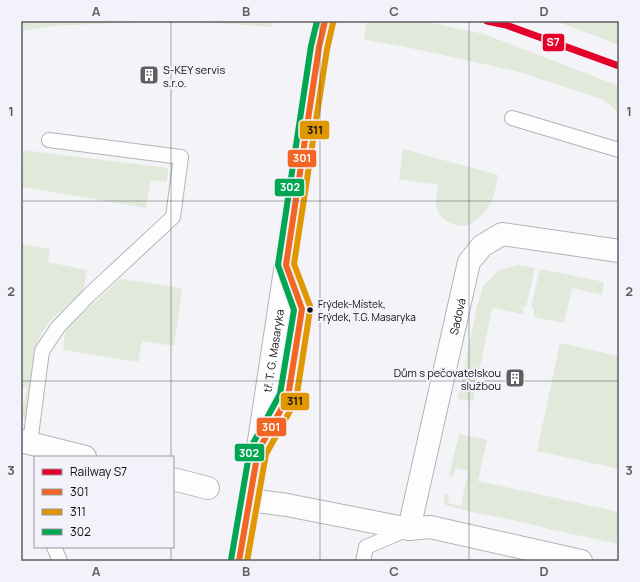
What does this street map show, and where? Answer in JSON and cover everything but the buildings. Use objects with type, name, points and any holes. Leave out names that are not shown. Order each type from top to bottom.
[{"type":"street","name":"tř. T. G. Masaryka","points":[[239,561],[258,451],[319,47],[324,28]]},
{"type":"street","name":"Sadová","points":[[409,529],[469,262],[482,246],[502,234],[619,251]]},
{"type":"street","points":[[26,442],[63,454],[78,456]]},
{"type":"street","points":[[174,479],[208,488]]},
{"type":"street","points":[[250,500],[287,505],[409,529],[430,527],[581,561]]},
{"type":"lane","points":[[512,118],[619,150]]},
{"type":"lane","points":[[26,442],[42,351],[58,327],[173,217],[181,157],[49,140]]},
{"type":"lane","points":[[363,561],[366,547],[409,529]]},
{"type":"lane","points":[[54,548],[60,561]]},
{"type":"green space","points":[[21,21],[153,21],[53,26],[21,31]]},
{"type":"green space","points":[[190,21],[273,21],[272,27]]},
{"type":"green space","points":[[367,21],[421,21],[484,34],[619,86],[619,113],[604,100],[519,72],[364,39]]},
{"type":"green space","points":[[556,21],[619,21],[619,45]]},
{"type":"green space","points":[[403,149],[498,175],[494,196],[489,206],[479,218],[465,226],[457,226],[445,220],[439,214],[437,209],[436,200],[438,185],[399,179]]},
{"type":"green space","points":[[23,150],[168,168],[167,182],[151,180],[146,208],[22,187]]},
{"type":"green space","points":[[21,244],[50,249],[48,262],[87,270],[83,291],[51,320],[42,332],[37,344],[26,420],[21,416],[27,388],[21,387]]},
{"type":"green space","points":[[518,265],[535,268],[526,307],[523,307],[523,314],[492,308],[473,401],[458,399],[477,306],[483,286],[499,270]]},
{"type":"green space","points":[[540,269],[604,282],[602,295],[572,288],[564,323],[534,317],[534,309],[531,308]]},
{"type":"green space","points":[[120,279],[182,288],[174,346],[142,341],[138,362],[63,350],[65,333],[74,322]]},
{"type":"green space","points":[[560,343],[619,356],[619,469],[537,451]]},
{"type":"green space","points":[[459,434],[487,440],[478,481],[619,512],[619,544],[472,512],[443,504],[445,493],[449,495],[448,503],[461,506],[468,471],[455,468],[453,477],[449,476]]},
{"type":"rail line","name":"S7","points":[[487,21],[506,25],[619,66]]},
{"type":"transit line","name":"302","points":[[231,560],[250,449],[280,394],[294,310],[278,265],[311,46],[317,21]]},
{"type":"transit line","name":"301","points":[[239,561],[258,451],[288,397],[302,309],[286,265],[319,47],[325,21]]},
{"type":"transit line","name":"311","points":[[247,561],[266,454],[296,400],[310,306],[294,264],[327,49],[333,23]]},
{"type":"place","name":"S-KEY servis s.r.o.","points":[[149,75]]},
{"type":"place","name":"Frýdek-Místek, Frýdek, T.G. Masaryka","points":[[310,310]]},
{"type":"place","name":"Dům s pečovatelskou službou","points":[[515,378]]}]
